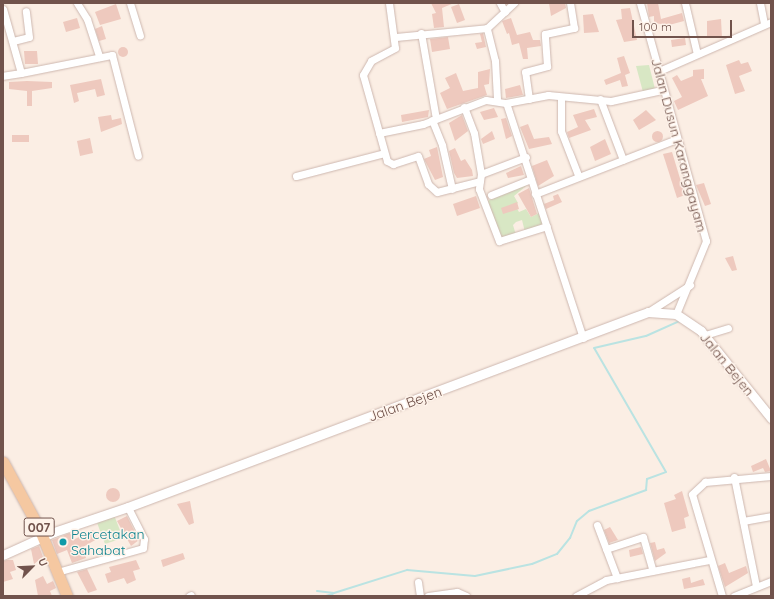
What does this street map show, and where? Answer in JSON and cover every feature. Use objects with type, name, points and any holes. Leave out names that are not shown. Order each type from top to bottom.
[{"type":"main road","name":"007","points":[[3,462],[43,536],[66,596]]},
{"type":"street","points":[[77,3],[87,19],[99,57]]},
{"type":"street","points":[[130,3],[140,35]]},
{"type":"street","points":[[389,3],[396,37],[393,51],[371,61],[363,75],[384,153],[393,164],[418,156],[431,189],[437,192],[452,189],[480,178],[526,157]]},
{"type":"street","points":[[500,3],[505,12]]},
{"type":"street","points":[[396,37],[421,33],[487,28],[514,3]]},
{"type":"street","points":[[529,100],[525,72],[547,66],[544,34],[574,28],[570,3]]},
{"type":"street","name":"Jalan Dusun Karanggayam","points":[[640,3],[659,71],[662,90],[706,241],[690,285],[676,314]]},
{"type":"street","points":[[685,3],[697,54]]},
{"type":"street","points":[[659,71],[768,23],[760,3]]},
{"type":"street","points":[[3,10],[21,73]]},
{"type":"street","points":[[13,41],[29,37],[26,11]]},
{"type":"street","points":[[487,28],[495,61],[497,99]]},
{"type":"street","points":[[421,33],[434,120],[442,145],[452,189]]},
{"type":"street","points":[[3,76],[112,55],[138,156]]},
{"type":"street","points":[[379,133],[434,120],[464,107],[497,99],[506,103],[529,100],[548,95],[561,98],[600,98],[611,101],[662,90]]},
{"type":"street","points":[[561,98],[561,131],[578,175]]},
{"type":"street","points":[[600,98],[623,160]]},
{"type":"street","points":[[506,103],[526,157],[535,194],[547,226],[583,338]]},
{"type":"street","points":[[464,107],[474,133],[482,199],[500,242],[547,226]]},
{"type":"street","points":[[535,194],[578,175],[623,160],[677,139]]},
{"type":"street","points":[[296,176],[384,153]]},
{"type":"street","points":[[491,195],[531,179]]},
{"type":"street","points":[[648,312],[690,285]]},
{"type":"street","name":"Jalan Bejen","points":[[3,555],[43,536],[128,508],[583,338],[648,312],[676,314],[705,335],[771,418]]},
{"type":"street","points":[[705,335],[728,328]]},
{"type":"street","points":[[722,596],[709,560],[692,494],[705,482],[734,477],[771,476]]},
{"type":"street","points":[[734,477],[756,586]]},
{"type":"street","points":[[57,572],[143,548],[144,539],[128,508]]},
{"type":"street","points":[[743,521],[771,516]]},
{"type":"street","points":[[597,525],[617,578]]},
{"type":"street","points":[[606,549],[643,537],[653,571]]},
{"type":"street","points":[[576,596],[617,578],[709,560]]},
{"type":"street","points":[[734,596],[771,581]]},
{"type":"street","points":[[418,582],[420,596]]},
{"type":"street","points":[[428,596],[457,592],[466,596]]},
{"type":"green space","points":[[649,65],[655,89],[643,92],[636,66]]},
{"type":"green space","points":[[531,182],[514,196],[518,203],[515,205],[519,212],[526,209],[531,217],[541,212],[545,225],[525,232],[522,220],[516,222],[513,225],[516,235],[501,241],[485,202]]},
{"type":"green space","points":[[114,515],[123,538],[105,544],[96,520]]},
{"type":"building","points":[[431,3],[454,3],[442,8],[444,27],[434,28],[432,14],[436,13]]},
{"type":"building","points":[[549,3],[565,3],[566,8],[551,16]]},
{"type":"building","points":[[647,3],[658,3],[661,19],[682,13],[684,21],[669,25],[654,23],[654,16],[649,17]]},
{"type":"building","points":[[116,4],[121,19],[100,25],[95,12]]},
{"type":"building","points":[[459,4],[465,20],[457,23],[451,7]]},
{"type":"building","points":[[630,8],[637,40],[624,42],[616,20],[622,19],[621,9]]},
{"type":"building","points":[[593,14],[599,32],[584,33],[583,15]]},
{"type":"building","points":[[77,18],[80,28],[66,32],[63,22]]},
{"type":"building","points":[[511,18],[517,35],[530,32],[533,40],[540,40],[541,46],[527,48],[528,59],[523,59],[519,43],[512,45],[509,33],[507,34],[502,21]]},
{"type":"building","points":[[721,19],[722,38],[707,38],[707,21]]},
{"type":"building","points":[[102,26],[106,39],[99,41],[95,29]]},
{"type":"building","points":[[483,33],[486,47],[477,49],[475,43],[482,42],[480,34]]},
{"type":"building","points":[[448,37],[450,49],[432,52],[430,39]]},
{"type":"building","points":[[685,38],[686,45],[672,47],[671,40]]},
{"type":"building","points":[[121,47],[125,47],[127,48],[127,56],[121,57],[118,54],[118,50]]},
{"type":"building","points":[[24,51],[37,51],[38,64],[25,64]]},
{"type":"building","points":[[624,56],[630,73],[625,75],[628,86],[622,87],[620,80],[606,85],[604,80],[621,73],[617,58]]},
{"type":"building","points":[[739,60],[741,64],[748,62],[752,71],[739,76],[745,91],[735,94],[726,65]]},
{"type":"building","points":[[490,69],[489,84],[484,85],[487,95],[447,109],[440,93],[450,88],[445,78],[456,73],[463,91],[478,88],[478,72]]},
{"type":"building","points":[[704,69],[704,79],[701,79],[708,96],[678,110],[674,101],[682,97],[672,78],[677,75],[681,81],[693,76],[693,70]]},
{"type":"building","points":[[101,79],[105,95],[97,97],[95,89],[77,93],[79,101],[74,103],[70,85]]},
{"type":"building","points":[[9,82],[52,82],[52,88],[32,91],[32,106],[27,106],[27,91],[9,89]]},
{"type":"building","points":[[520,85],[523,95],[506,98],[505,89]]},
{"type":"building","points":[[494,108],[498,117],[484,120],[480,112]]},
{"type":"building","points":[[594,109],[597,117],[585,120],[591,130],[569,138],[567,132],[578,127],[573,115]]},
{"type":"building","points":[[429,110],[428,117],[402,122],[401,115]]},
{"type":"building","points":[[646,110],[656,120],[639,130],[633,120]]},
{"type":"building","points":[[111,115],[112,120],[121,118],[122,124],[101,132],[98,117]]},
{"type":"building","points":[[462,115],[468,131],[455,141],[449,123]]},
{"type":"building","points":[[506,118],[512,136],[506,139],[501,119]]},
{"type":"building","points":[[528,124],[534,139],[549,137],[552,144],[529,149],[520,127]]},
{"type":"building","points":[[492,131],[495,139],[483,144],[481,139]]},
{"type":"building","points":[[655,131],[659,131],[661,132],[661,140],[655,141],[652,138],[652,134]]},
{"type":"building","points":[[12,135],[29,135],[29,142],[12,142]]},
{"type":"building","points":[[90,138],[93,153],[80,156],[77,141]]},
{"type":"building","points":[[605,139],[611,154],[595,161],[590,147]]},
{"type":"building","points":[[437,147],[443,177],[435,180],[424,159],[431,156],[429,150]]},
{"type":"building","points":[[455,148],[461,161],[465,159],[472,170],[473,176],[457,178],[454,173],[449,151]]},
{"type":"building","points":[[672,152],[685,195],[677,198],[663,154]]},
{"type":"building","points":[[547,160],[554,176],[538,186],[532,166]]},
{"type":"building","points":[[521,166],[524,175],[508,178],[506,173]]},
{"type":"building","points":[[704,183],[711,204],[705,206],[696,185]]},
{"type":"building","points":[[529,188],[537,214],[531,217],[518,194]]},
{"type":"building","points":[[558,194],[562,202],[546,209],[544,204],[554,200],[553,196]]},
{"type":"building","points":[[476,196],[480,208],[457,216],[453,204]]},
{"type":"building","points":[[517,202],[519,209],[503,214],[501,208]]},
{"type":"building","points":[[733,256],[737,270],[732,271],[725,258]]},
{"type":"building","points":[[766,459],[771,471],[765,472],[763,468],[753,472],[751,466]]},
{"type":"building","points":[[110,488],[116,488],[120,492],[120,498],[116,502],[110,502],[106,498],[106,492]]},
{"type":"building","points":[[682,491],[689,516],[684,518],[686,528],[672,532],[664,503],[676,499],[674,495]]},
{"type":"building","points":[[190,501],[194,523],[189,525],[177,504]]},
{"type":"building","points":[[127,516],[139,540],[131,546],[117,521]]},
{"type":"building","points":[[610,527],[618,540],[609,543],[604,530]]},
{"type":"building","points":[[93,530],[97,539],[83,547],[86,558],[72,563],[67,550],[57,554],[52,540],[70,533],[73,540]]},
{"type":"building","points":[[655,542],[657,550],[664,548],[666,553],[655,561],[650,543]]},
{"type":"building","points":[[39,546],[43,557],[34,564],[31,549]]},
{"type":"building","points":[[641,547],[643,554],[630,557],[629,550]]},
{"type":"building","points":[[183,553],[185,559],[163,567],[161,560]]},
{"type":"building","points":[[13,560],[16,570],[10,572],[13,579],[3,582],[3,561]]},
{"type":"building","points":[[136,560],[140,569],[133,571],[136,580],[127,584],[124,578],[108,583],[105,574],[111,572],[109,567]]},
{"type":"building","points":[[725,563],[729,573],[746,566],[748,573],[725,587],[718,566]]},
{"type":"building","points":[[87,569],[97,590],[88,593],[77,572]]},
{"type":"building","points":[[43,576],[47,584],[53,581],[56,588],[50,591],[52,596],[38,596],[35,580]]},
{"type":"building","points":[[690,577],[691,583],[703,579],[705,585],[684,589],[682,579]]},
{"type":"waterway","points":[[317,591],[334,593],[407,570],[475,576],[532,564],[557,554],[570,538],[577,521],[589,511],[646,490],[647,479],[666,472],[594,348],[646,336],[680,321]]},
{"type":"waterway","points":[[326,596],[333,594]]},
{"type":"place","name":"Percetakan Sahabat","points":[[63,542]]}]
